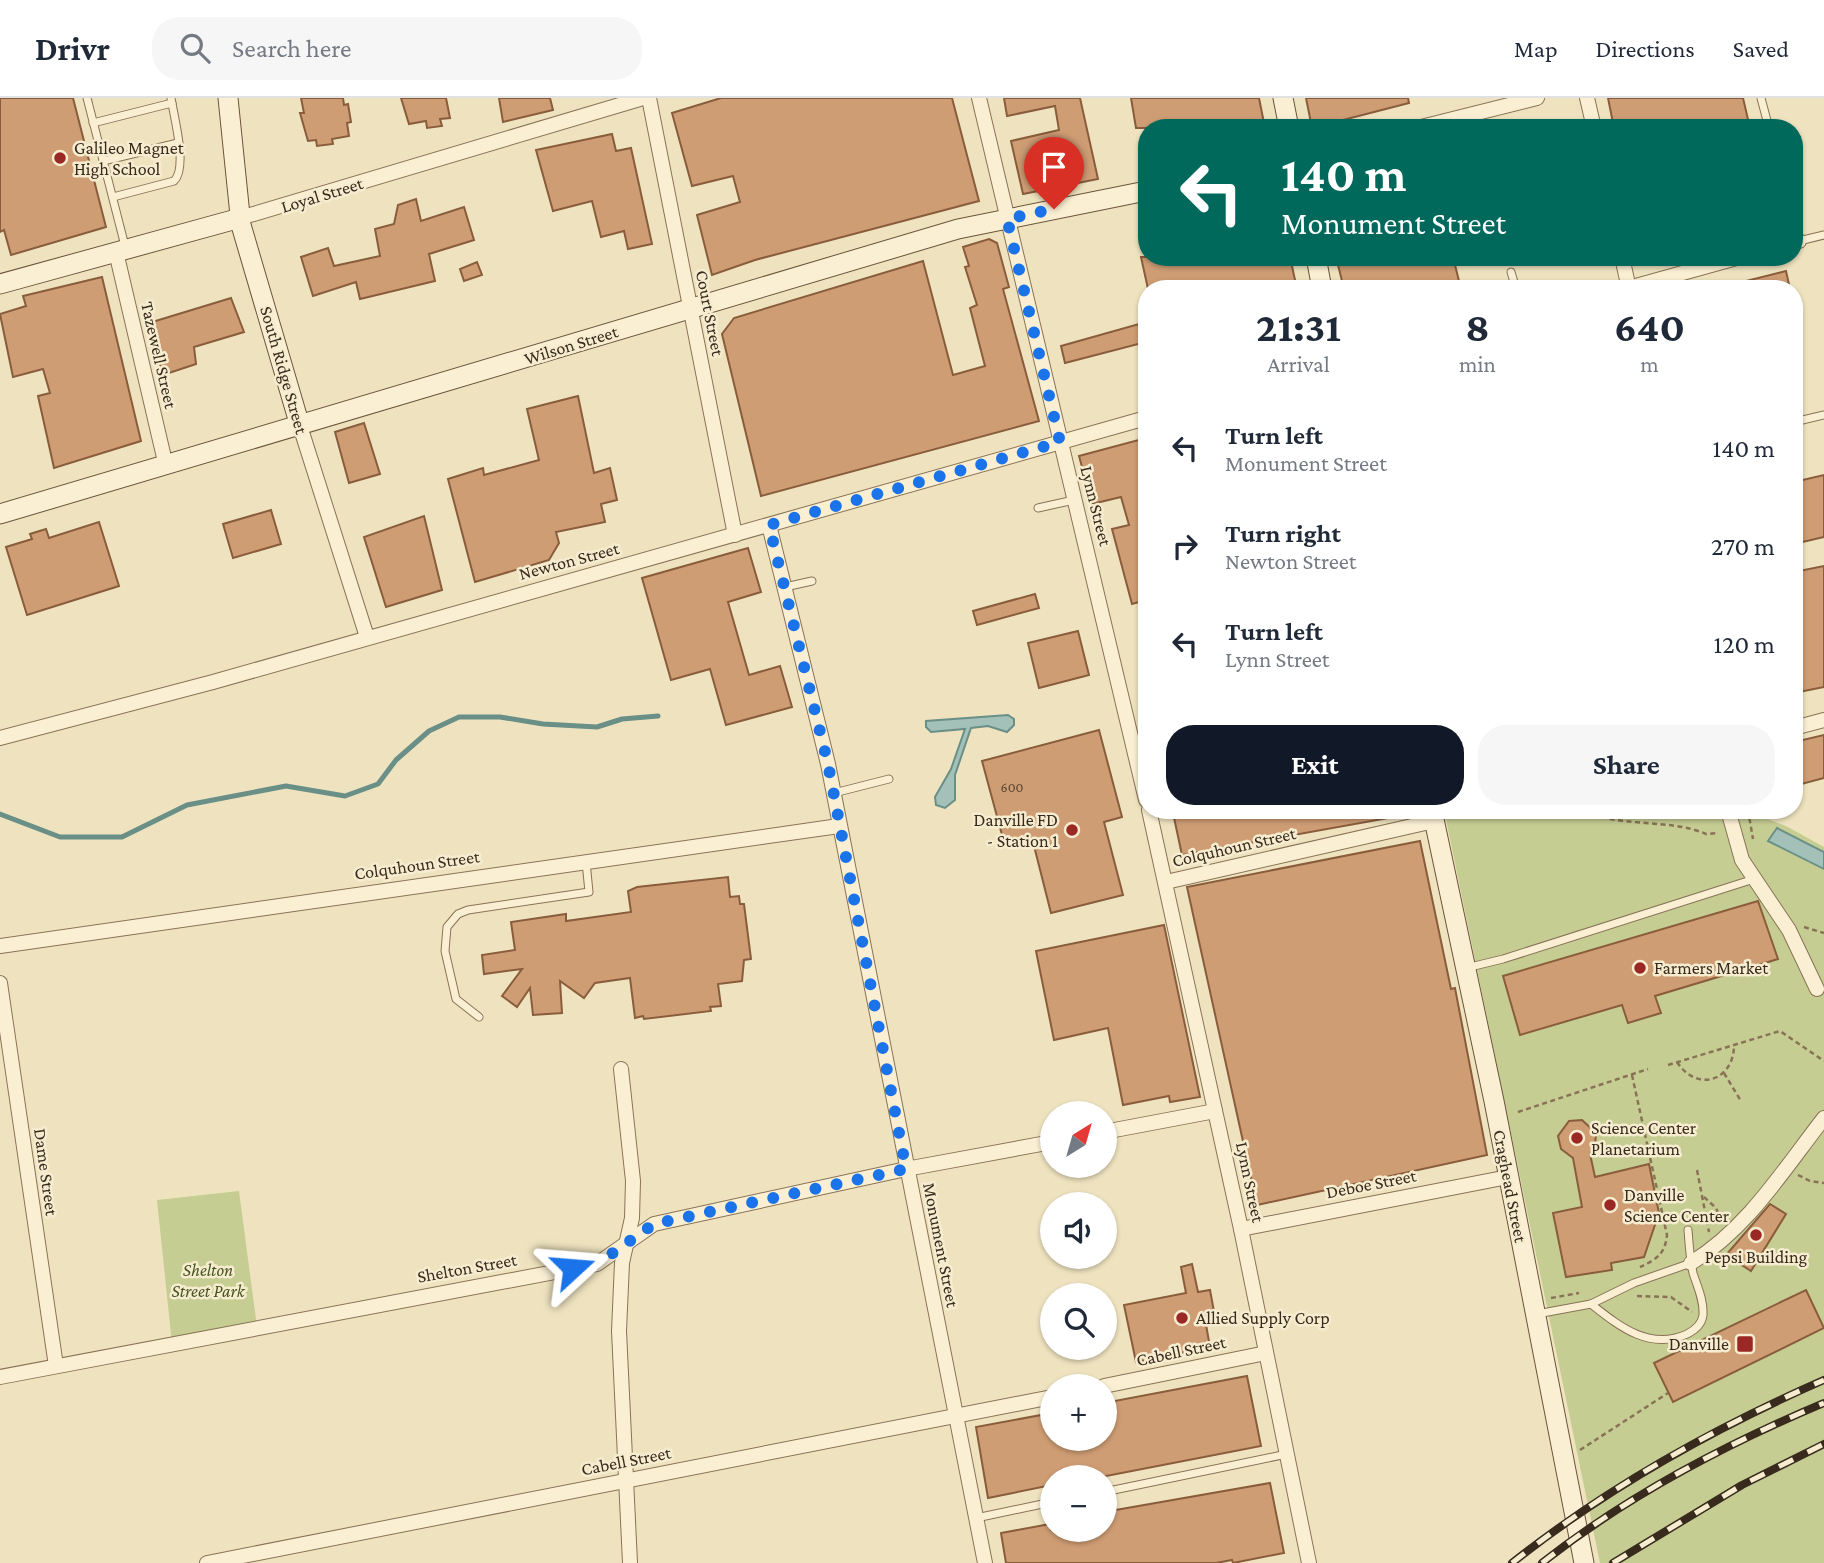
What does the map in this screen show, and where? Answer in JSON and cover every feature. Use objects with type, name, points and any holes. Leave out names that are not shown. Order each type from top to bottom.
[{"type":"street","name":"South Ridge Street","points":[[228,98],[240,218],[300,426],[367,637]]},
{"type":"street","name":"Loyal Street","points":[[0,284],[240,218],[643,98]]},
{"type":"street","name":"Court Street","points":[[649,98],[735,535]]},
{"type":"street","name":"Lynn Street","points":[[979,98],[1138,767]]},
{"type":"street","points":[[1283,98],[1287,119]]},
{"type":"street","points":[[1453,119],[1537,98]]},
{"type":"street","points":[[1587,98],[1592,119]]},
{"type":"street","name":"Wilson Street","points":[[0,514],[958,229],[1138,193]]},
{"type":"street","name":"Tazewell Street","points":[[121,250],[166,466]]},
{"type":"street","points":[[1657,280],[1707,266]]},
{"type":"street","name":"Newton Street","points":[[0,738],[213,682],[1138,420]]},
{"type":"street","name":"Monument Street","points":[[769,525],[833,793],[985,1563]]},
{"type":"street","points":[[1803,726],[1824,720]]},
{"type":"street","name":"Lynn Street","points":[[1151,819],[1241,1229],[1309,1563]]},
{"type":"street","name":"Colquhoun Street","points":[[1166,882],[1421,819]]},
{"type":"street","name":"Craghead Street","points":[[1434,819],[1584,1563]]},
{"type":"street","points":[[1730,819],[1737,848],[1754,879],[1789,930],[1817,989]]},
{"type":"street","name":"Colquhoun Street","points":[[0,946],[839,826]]},
{"type":"street","name":"Dame Street","points":[[0,983],[56,1366]]},
{"type":"street","points":[[621,1069],[634,1181],[632,1218],[625,1242],[619,1331],[630,1563]]},
{"type":"street","points":[[1117,1130],[1215,1111]]},
{"type":"street","points":[[1691,1263],[1714,1249],[1729,1234],[1788,1166],[1824,1118]]},
{"type":"street","name":"Shelton Street","points":[[0,1377],[597,1264],[654,1224],[906,1169],[1040,1144]]},
{"type":"street","name":"Deboe Street","points":[[1241,1229],[1508,1177]]},
{"type":"street","name":"Cabell Street","points":[[1117,1384],[1266,1353]]},
{"type":"street","name":"Cabell Street","points":[[206,1563],[1040,1399]]},
{"type":"lane","points":[[87,98],[113,197],[121,250]]},
{"type":"lane","points":[[1761,98],[1767,119]]},
{"type":"lane","points":[[93,123],[172,101],[181,171],[174,181],[113,197]]},
{"type":"lane","points":[[103,161],[178,143]]},
{"type":"lane","points":[[1803,240],[1824,235]]},
{"type":"lane","points":[[1511,272],[1513,280]]},
{"type":"lane","points":[[1803,420],[1824,415]]},
{"type":"lane","points":[[1038,508],[1074,500]]},
{"type":"lane","points":[[784,588],[813,581]]},
{"type":"lane","points":[[833,793],[889,779]]},
{"type":"lane","points":[[478,1017],[456,999],[445,951],[447,927],[451,920],[468,910],[589,892],[586,862]]},
{"type":"lane","points":[[1465,968],[1503,959],[1754,879]]},
{"type":"lane","points":[[1591,1304],[1624,1329],[1652,1340],[1685,1335],[1696,1329],[1703,1315],[1691,1263],[1688,1230]]},
{"type":"lane","points":[[1534,1314],[1591,1304],[1691,1263]]},
{"type":"lane","points":[[1117,1489],[1287,1454]]},
{"type":"lane","points":[[976,1518],[1040,1505]]},
{"type":"path","points":[[1610,819],[1700,829]]},
{"type":"path","points":[[1750,819],[1753,828]]},
{"type":"path","points":[[1668,1065],[1780,1031],[1824,1061]]},
{"type":"path","points":[[1677,1062],[1683,1071],[1709,1080],[1724,1073],[1734,1058],[1734,1045]]},
{"type":"path","points":[[1518,1112],[1648,1069]]},
{"type":"path","points":[[1724,1073],[1741,1101]]},
{"type":"path","points":[[1632,1075],[1667,1235],[1666,1250],[1657,1259],[1637,1269]]},
{"type":"path","points":[[1788,1166],[1810,1181],[1824,1182]]},
{"type":"path","points":[[1697,1170],[1714,1249]]},
{"type":"path","points":[[1704,1196],[1716,1209],[1729,1234]]},
{"type":"path","points":[[1550,1298],[1585,1292]]},
{"type":"path","points":[[1616,1293],[1622,1303],[1645,1294],[1671,1297],[1691,1312],[1703,1315]]},
{"type":"path","points":[[1584,1448],[1668,1393]]},
{"type":"green space","points":[[1446,819],[1767,819],[1824,847],[1824,1563],[1600,1563]]},
{"type":"green space","name":"Shelton Street Park","points":[[239,1191],[257,1327],[172,1344],[157,1200]]},
{"type":"water","points":[[1008,715],[1014,719],[1014,725],[1007,732],[988,726],[971,728],[955,775],[955,800],[945,808],[936,805],[935,797],[951,769],[965,729],[931,732],[926,727],[926,721]]},
{"type":"water","points":[[1777,828],[1824,852],[1824,869],[1768,841]]},
{"type":"building","name":"Galileo Magnet High School","points":[[0,98],[73,98],[106,227],[11,255],[4,230],[0,232]]},
{"type":"building","points":[[301,98],[343,98],[344,105],[348,104],[351,122],[347,123],[349,136],[332,139],[333,144],[317,146],[316,140],[308,141],[300,113],[304,113]]},
{"type":"building","points":[[401,98],[446,98],[450,118],[440,119],[442,126],[427,128],[426,121],[409,124]]},
{"type":"building","points":[[499,98],[550,98],[553,110],[503,122]]},
{"type":"building","points":[[721,98],[952,98],[979,201],[755,260],[712,275],[697,215],[740,202],[733,176],[692,186],[672,113]]},
{"type":"building","points":[[1004,98],[1080,98],[1098,179],[1023,194],[1011,141],[1059,130],[1055,106],[1007,116]]},
{"type":"building","points":[[1131,98],[1259,98],[1263,119],[1138,119],[1136,128]]},
{"type":"building","points":[[1306,98],[1408,98],[1409,103],[1347,119],[1310,119]]},
{"type":"building","points":[[1608,98],[1743,98],[1748,119],[1612,119]]},
{"type":"building","points":[[612,134],[616,151],[631,148],[652,244],[628,249],[624,231],[601,237],[592,201],[553,211],[536,150]]},
{"type":"building","points":[[416,199],[421,221],[464,207],[474,240],[429,254],[435,281],[360,299],[356,282],[313,296],[301,257],[328,248],[334,266],[380,256],[375,229],[394,224],[398,205]]},
{"type":"building","points":[[989,239],[997,243],[1009,287],[1003,289],[1039,421],[761,496],[722,334],[734,318],[923,261],[953,375],[985,366],[970,308],[977,305],[965,267],[969,266],[963,247]]},
{"type":"building","points":[[477,262],[482,275],[464,281],[460,269]]},
{"type":"building","points":[[1143,266],[1292,266],[1295,280],[1146,280]]},
{"type":"building","points":[[1338,266],[1455,266],[1459,280],[1342,280]]},
{"type":"building","points":[[1786,271],[1788,280],[1750,280]]},
{"type":"building","points":[[102,277],[141,441],[54,468],[38,396],[50,393],[43,369],[13,377],[0,314],[26,306],[23,296]]},
{"type":"building","points":[[231,298],[244,332],[194,347],[196,364],[163,375],[149,323]]},
{"type":"building","points":[[1138,324],[1138,344],[1065,363],[1061,346]]},
{"type":"building","points":[[578,396],[594,473],[610,468],[617,500],[601,504],[605,522],[556,532],[559,543],[549,560],[475,582],[448,479],[483,468],[484,475],[539,460],[527,409]]},
{"type":"building","points":[[364,423],[380,474],[349,483],[335,432]]},
{"type":"building","points":[[1138,440],[1138,602],[1132,604],[1112,529],[1129,525],[1121,497],[1092,504],[1079,456]]},
{"type":"building","points":[[1824,475],[1824,537],[1803,542],[1803,480]]},
{"type":"building","points":[[271,510],[281,544],[233,558],[223,524]]},
{"type":"building","points":[[424,516],[442,590],[386,607],[364,537]]},
{"type":"building","points":[[99,522],[119,586],[27,615],[6,547],[32,539],[30,534],[46,529],[49,538]]},
{"type":"building","points":[[748,548],[761,592],[728,602],[749,675],[780,666],[792,707],[726,725],[710,669],[671,680],[642,578]]},
{"type":"building","points":[[1824,566],[1824,687],[1803,691],[1803,570]]},
{"type":"building","points":[[1035,594],[1039,608],[977,625],[973,611]]},
{"type":"building","points":[[1078,631],[1089,675],[1039,688],[1028,643]]},
{"type":"building","points":[[1099,730],[1122,817],[1104,822],[1123,895],[1051,913],[1032,838],[1005,846],[982,761]]},
{"type":"building","points":[[1824,735],[1824,778],[1803,784],[1803,740]]},
{"type":"building","points":[[1174,819],[1383,819],[1182,855]]},
{"type":"building","points":[[1420,841],[1451,989],[1455,988],[1487,1155],[1257,1205],[1187,887]]},
{"type":"building","points":[[728,877],[730,897],[739,896],[740,904],[744,904],[751,959],[744,960],[742,981],[718,984],[721,1006],[710,1007],[711,1011],[635,1018],[630,978],[595,983],[584,998],[560,981],[562,1013],[533,1015],[530,988],[517,1007],[502,996],[522,969],[484,974],[482,955],[515,950],[511,922],[566,914],[566,921],[631,912],[628,891],[637,887]]},
{"type":"building","name":"Farmers Market","points":[[1758,901],[1778,959],[1655,996],[1661,1013],[1628,1023],[1622,1005],[1520,1035],[1503,976]]},
{"type":"building","points":[[1164,925],[1200,1097],[1170,1102],[1169,1096],[1123,1105],[1108,1028],[1054,1040],[1036,951]]},
{"type":"building","points":[[1582,1120],[1596,1133],[1595,1146],[1590,1154],[1595,1177],[1649,1164],[1659,1213],[1644,1257],[1611,1263],[1612,1270],[1566,1277],[1553,1213],[1582,1207],[1573,1158],[1561,1149],[1558,1136],[1569,1121]]},
{"type":"building","name":"Pepsi Building","points":[[1770,1204],[1786,1214],[1751,1271],[1726,1255]]},
{"type":"building","points":[[1192,1264],[1198,1292],[1210,1290],[1215,1317],[1205,1319],[1210,1347],[1136,1362],[1124,1305],[1186,1293],[1181,1267]]},
{"type":"building","points":[[1806,1290],[1824,1328],[1673,1402],[1654,1363]]},
{"type":"building","points":[[1247,1376],[1261,1446],[1117,1474],[1117,1465],[1040,1465],[1040,1487],[988,1498],[976,1427],[1040,1415],[1040,1451],[1117,1451],[1117,1401]]},
{"type":"building","points":[[1270,1483],[1284,1553],[1233,1563],[1232,1560],[1216,1563],[1006,1563],[1001,1533],[1040,1526],[1040,1542],[1117,1542],[1117,1510]]},
{"type":"waterway","points":[[0,814],[60,837],[122,837],[187,805],[286,786],[345,796],[378,784],[396,760],[429,731],[459,717],[500,717],[543,724],[597,727],[622,719],[658,716]]},
{"type":"railway","points":[[1512,1563],[1586,1509],[1662,1461],[1701,1439],[1824,1380]]},
{"type":"railway","points":[[1542,1563],[1608,1516],[1677,1474],[1750,1436],[1824,1403]]},
{"type":"railway","points":[[1613,1563],[1742,1485],[1824,1444]]},
{"type":"place","name":"Galileo Magnet High School","points":[[60,158]]},
{"type":"place","name":"Danville FD - Station 1","points":[[1072,830]]},
{"type":"place","name":"Farmers Market","points":[[1640,968]]},
{"type":"place","name":"Science Center Planetarium","points":[[1577,1138]]},
{"type":"place","name":"Danville Science Center","points":[[1610,1205]]},
{"type":"place","name":"Pepsi Building","points":[[1756,1235]]},
{"type":"place","name":"Allied Supply Corp","points":[[1182,1318]]},
{"type":"place","name":"Danville","points":[[1745,1344]]},
{"type":"route","points":[[573,1268],[597,1264],[654,1224],[906,1169],[828,764],[769,525],[1060,442],[1007,219],[1054,209]]}]
